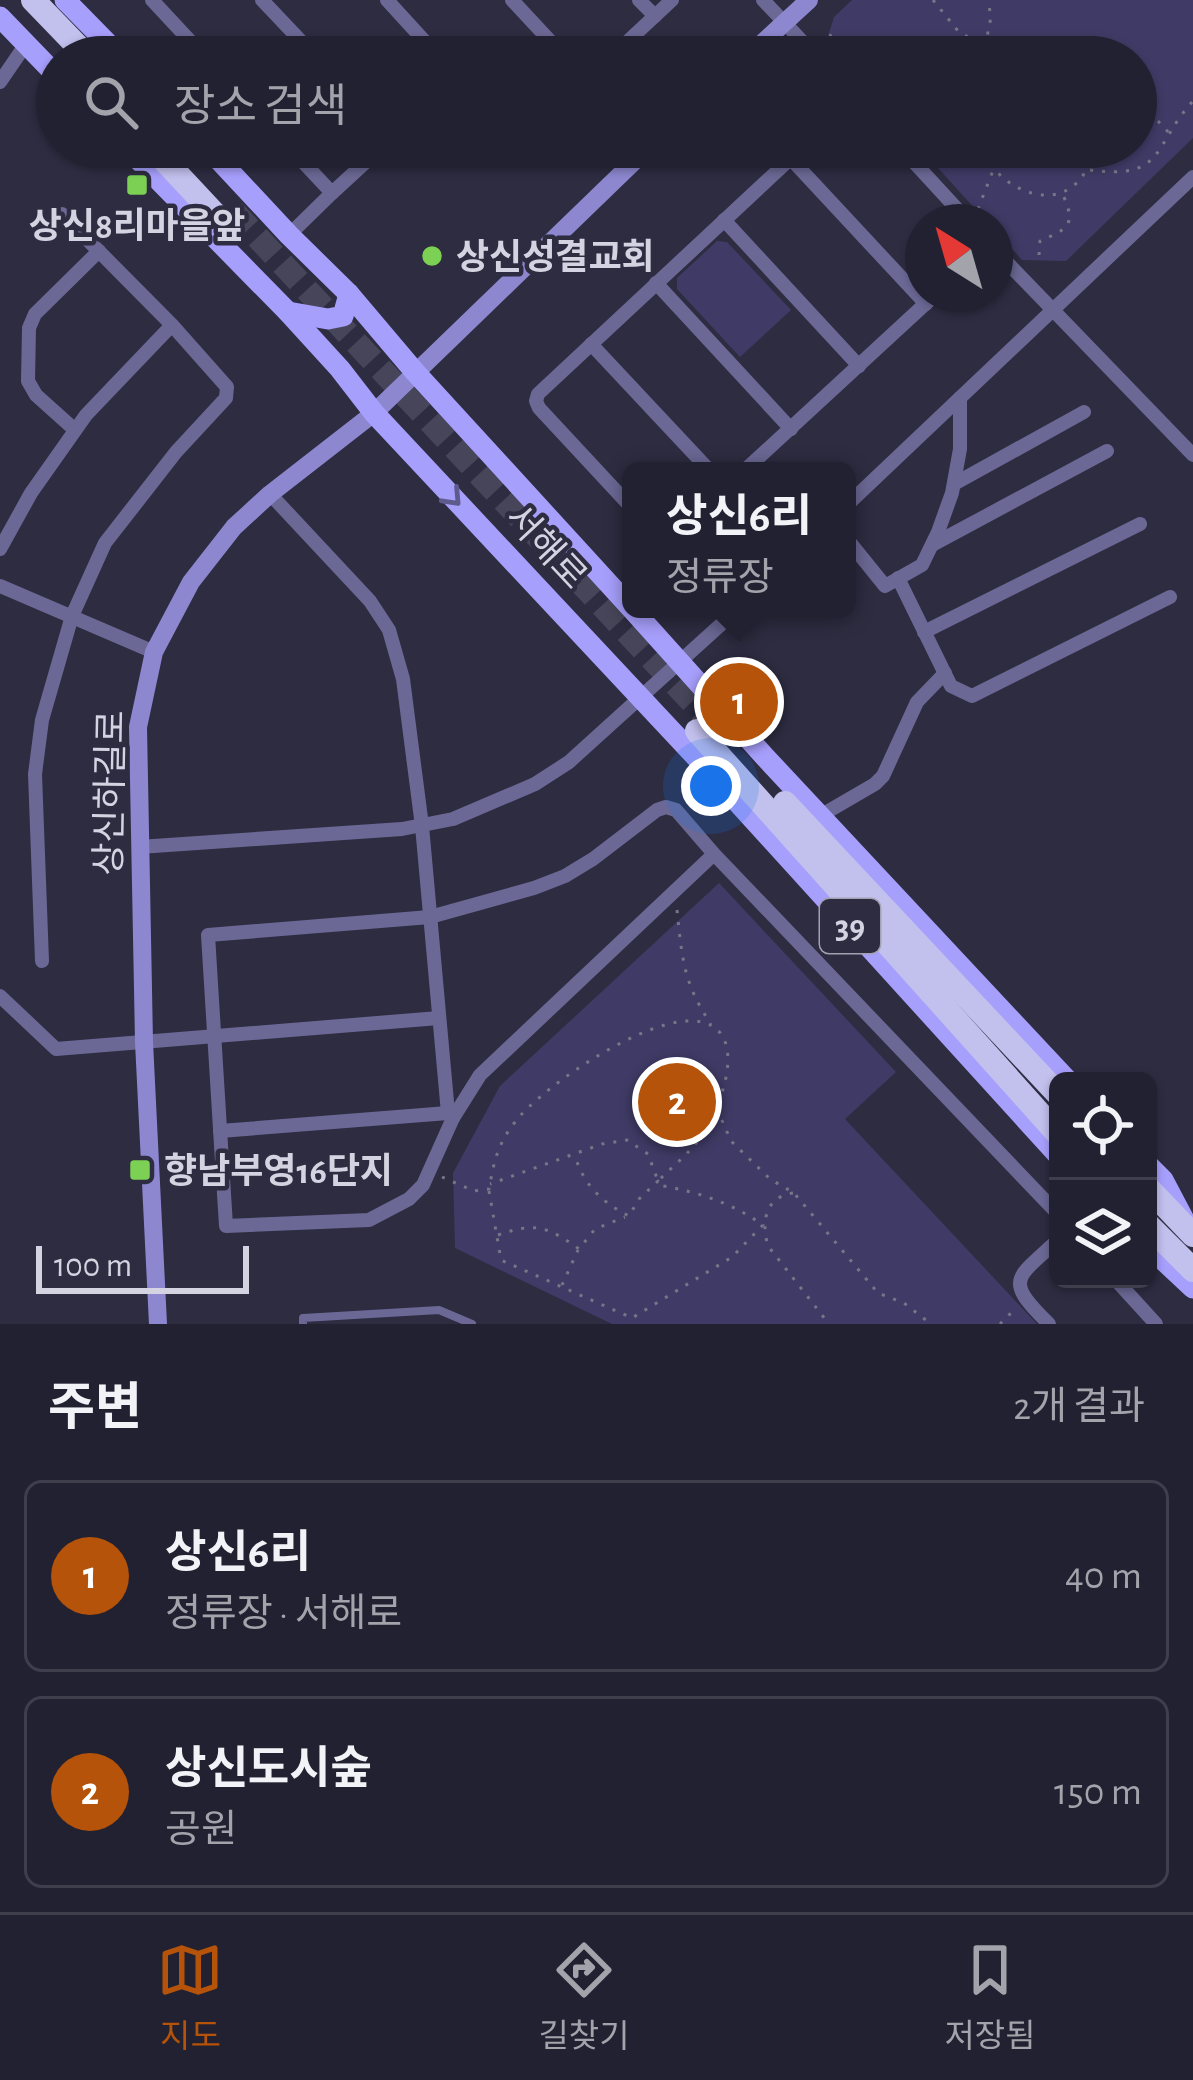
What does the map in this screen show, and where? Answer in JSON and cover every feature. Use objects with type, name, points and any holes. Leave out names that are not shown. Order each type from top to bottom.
[{"type":"highway","points":[[15,0],[48,36]]},
{"type":"highway","points":[[33,0],[68,36]]},
{"type":"highway","points":[[175,168],[228,217],[190,168]]},
{"type":"highway","name":"서해로","points":[[704,728],[1049,1085]]},
{"type":"highway","name":"서해로","points":[[704,728],[1049,1124]]},
{"type":"highway","points":[[1157,1198],[1192,1235]]},
{"type":"highway","points":[[1157,1234],[1193,1270]]},
{"type":"main road","points":[[67,0],[101,36]]},
{"type":"main road","points":[[0,16],[36,54]]},
{"type":"main road","name":"서해로","points":[[146,168],[340,368],[374,413],[640,699],[704,728],[820,816],[1060,1072]]},
{"type":"main road","name":"서해로","points":[[227,168],[349,294],[622,599]]},
{"type":"main road","points":[[287,312],[328,319],[343,316],[349,294]]},
{"type":"main road","name":"서해로","points":[[639,618],[681,663],[704,728],[1049,1144]]},
{"type":"main road","points":[[1157,1174],[1192,1235]]},
{"type":"main road","points":[[1157,1254],[1193,1288]]},
{"type":"street","points":[[152,0],[185,36]]},
{"type":"street","points":[[262,0],[296,36]]},
{"type":"street","points":[[387,0],[420,36]]},
{"type":"street","points":[[512,0],[545,36]]},
{"type":"street","points":[[639,0],[655,16]]},
{"type":"street","points":[[634,36],[672,0]]},
{"type":"street","points":[[764,0],[798,36]]},
{"type":"street","points":[[770,36],[808,0]]},
{"type":"street","points":[[0,82],[26,44]]},
{"type":"street","points":[[309,168],[332,193]]},
{"type":"street","points":[[290,236],[359,168]]},
{"type":"street","name":"상신하길로","points":[[158,1324],[144,1042],[138,727],[154,652],[191,582],[234,527],[374,413],[627,168]]},
{"type":"street","points":[[622,497],[539,408],[536,401],[541,390],[780,168]]},
{"type":"street","points":[[801,168],[905,273]]},
{"type":"street","points":[[922,168],[959,204]]},
{"type":"street","points":[[856,496],[1193,177]]},
{"type":"street","points":[[42,961],[35,774],[42,719],[72,616],[105,543],[176,452],[226,398],[226,386],[62,214]]},
{"type":"street","points":[[724,220],[859,366]]},
{"type":"street","points":[[75,430],[36,395],[28,381],[29,328],[35,314],[99,251]]},
{"type":"street","points":[[1013,269],[1193,455]]},
{"type":"street","points":[[656,284],[790,429]]},
{"type":"street","points":[[754,462],[917,312]]},
{"type":"street","points":[[0,549],[31,493],[75,430],[172,326]]},
{"type":"street","points":[[591,344],[702,462]]},
{"type":"street","points":[[856,550],[885,586],[922,565],[954,484],[960,398]]},
{"type":"street","points":[[954,484],[1084,412]]},
{"type":"street","points":[[932,545],[1107,451]]},
{"type":"street","points":[[271,494],[370,601],[389,630],[403,680],[422,826],[450,1115]]},
{"type":"street","points":[[924,632],[1140,524]]},
{"type":"street","points":[[898,578],[951,686],[972,696],[1170,597]]},
{"type":"street","points":[[0,586],[154,652]]},
{"type":"street","points":[[139,847],[422,826],[453,819],[535,784],[569,762],[728,618]]},
{"type":"street","points":[[820,816],[883,776],[917,702],[944,673]]},
{"type":"street","points":[[714,854],[480,1075],[450,1115],[423,1185],[409,1199],[369,1220],[226,1226],[208,935],[430,917],[534,888],[593,859],[662,807],[676,810],[1049,1205]]},
{"type":"street","points":[[0,995],[56,1049],[439,1018]]},
{"type":"street","points":[[220,1131],[450,1115]]},
{"type":"street","points":[[1049,1248],[1024,1272],[1019,1288],[1049,1324]]},
{"type":"street","points":[[1123,1288],[1156,1324]]},
{"type":"lane","points":[[303,1324],[303,1318],[439,1310],[472,1324]]},
{"type":"path","points":[[933,0],[965,36]]},
{"type":"path","points":[[988,0],[988,36]]},
{"type":"path","points":[[1157,155],[1193,101]]},
{"type":"path","points":[[1158,121],[1170,134]]},
{"type":"path","points":[[979,204],[995,168]]},
{"type":"path","points":[[996,168],[1023,190],[1055,196],[1088,170],[1120,173],[1141,168]]},
{"type":"path","points":[[1039,255],[1040,242],[1069,224],[1062,193]]},
{"type":"path","points":[[629,1216],[639,1198],[698,1142],[724,1088],[728,1063],[724,1038],[698,1005],[684,972],[675,890]]},
{"type":"path","points":[[641,1324],[501,1260],[489,1186],[495,1154],[516,1120],[590,1060],[640,1033],[680,1021],[711,1024]]},
{"type":"path","points":[[716,1108],[731,1141],[770,1179],[794,1193],[878,1293],[904,1303],[931,1324]]},
{"type":"path","points":[[429,1172],[473,1191],[602,1144],[627,1140],[648,1154],[658,1185],[701,1193],[737,1207],[763,1225],[768,1246],[829,1324]]},
{"type":"path","points":[[574,1155],[597,1196],[629,1216]]},
{"type":"path","points":[[632,1318],[732,1257],[763,1225],[771,1205],[784,1193],[794,1193]]},
{"type":"path","points":[[561,1286],[579,1249],[596,1229],[629,1216]]},
{"type":"path","points":[[496,1236],[539,1226],[579,1249]]},
{"type":"path","points":[[1000,1324],[1024,1299]]},
{"type":"shaded area","points":[[852,0],[1193,0],[1193,138],[1066,261],[1022,260],[1013,250],[1013,204],[971,204],[938,168],[1157,168],[1157,36],[828,36],[834,17]]},
{"type":"shaded area","points":[[717,241],[727,242],[791,310],[740,357],[677,289],[677,278]]},
{"type":"shaded area","points":[[719,883],[896,1072],[845,1119],[1037,1324],[612,1324],[455,1248],[453,1173],[500,1086]]},
{"type":"tunnel","points":[[233,211],[709,720]]},
{"type":"place","name":"상신8리마을앞","points":[[137,185]]},
{"type":"place","name":"상신성결교회","points":[[432,256]]},
{"type":"place","name":"상신6리","points":[[739,702]]},
{"type":"place","name":"상신도시숲","points":[[677,1102]]},
{"type":"place","name":"향남부영16단지","points":[[140,1170]]}]
